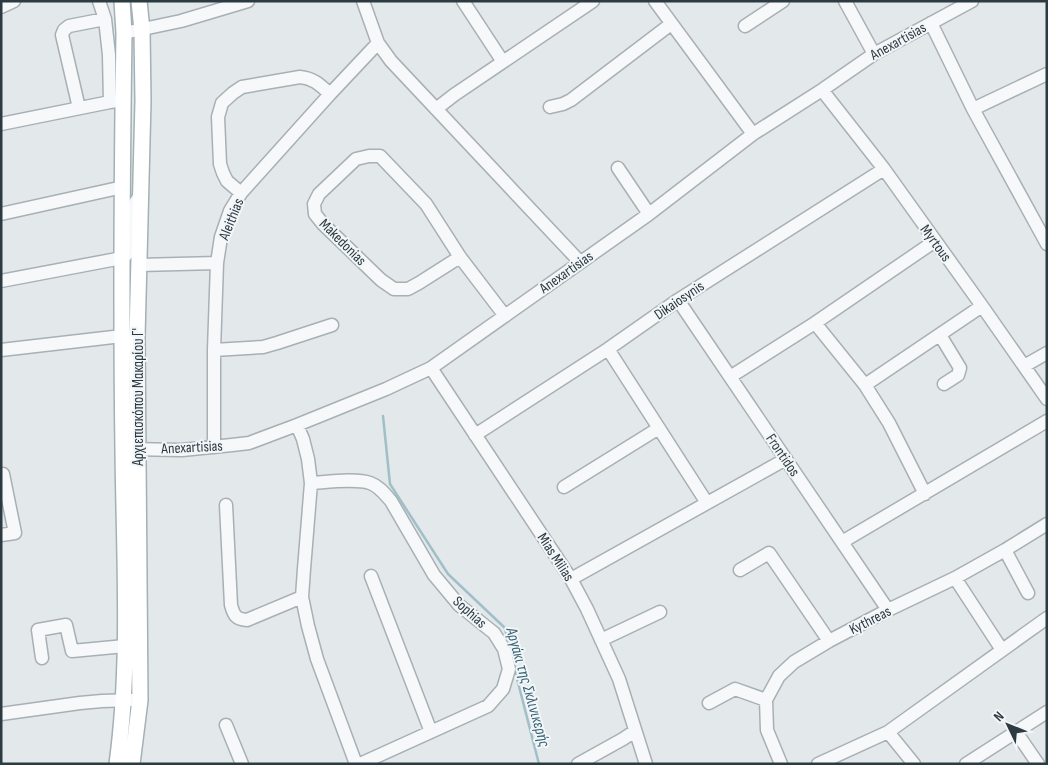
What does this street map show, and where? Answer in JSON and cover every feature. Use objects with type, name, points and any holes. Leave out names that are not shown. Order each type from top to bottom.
[{"type":"main road","name":"Αρχιεπισκόπου Μακαρίου Γ'","points":[[117,764],[124,701],[125,646],[122,336],[123,187],[116,101],[124,33],[122,1]]},
{"type":"main road","name":"Αρχιεπισκόπου Μακαρίου Γ'","points":[[132,764],[140,700],[137,337],[143,101],[142,30],[139,1]]},
{"type":"street","points":[[1,7],[14,1]]},
{"type":"street","points":[[2,120],[116,101],[105,18],[99,1]]},
{"type":"street","points":[[124,33],[180,21],[248,1]]},
{"type":"street","points":[[363,1],[378,42],[391,61],[580,262]]},
{"type":"street","points":[[463,1],[503,62]]},
{"type":"street","points":[[436,109],[593,1]]},
{"type":"street","points":[[655,1],[753,134]]},
{"type":"street","points":[[745,26],[783,1]]},
{"type":"street","points":[[845,1],[874,54]]},
{"type":"street","name":"Anexartisias","points":[[123,449],[182,450],[249,442],[298,425],[386,389],[431,368],[649,214],[753,134],[874,54],[972,1]]},
{"type":"street","points":[[78,108],[62,35],[69,26],[105,18]]},
{"type":"street","points":[[550,107],[571,100],[671,24]]},
{"type":"street","points":[[931,24],[973,109],[1047,244]]},
{"type":"street","name":"Aleithias","points":[[214,447],[214,350],[217,263],[221,237],[230,211],[240,193],[378,42]]},
{"type":"street","points":[[973,109],[1047,74]]},
{"type":"street","points":[[240,193],[227,181],[222,173],[220,164],[218,117],[222,103],[227,97],[242,87],[300,76],[316,82],[330,94]]},
{"type":"street","name":"Myrtous","points":[[822,90],[884,169],[1047,399]]},
{"type":"street","name":"Makedonias","points":[[460,256],[408,289],[394,289],[381,280],[323,224],[315,214],[314,204],[319,194],[356,160],[369,156],[380,156],[426,204],[460,256],[505,316]]},
{"type":"street","points":[[618,168],[649,214]]},
{"type":"street","name":"Dikaiosynis","points":[[476,435],[608,349],[678,300],[884,169]]},
{"type":"street","points":[[1,214],[123,187]]},
{"type":"street","points":[[1,281],[122,258],[128,254],[130,247],[132,208],[141,195]]},
{"type":"street","points":[[730,377],[815,323],[935,241]]},
{"type":"street","points":[[139,265],[217,263]]},
{"type":"street","name":"Frontidos","points":[[678,300],[888,610]]},
{"type":"street","points":[[865,385],[982,306]]},
{"type":"street","points":[[815,323],[865,385],[889,423],[925,494]]},
{"type":"street","points":[[214,350],[263,347],[332,325]]},
{"type":"street","points":[[940,335],[960,368],[958,375],[944,384]]},
{"type":"street","points":[[1,350],[122,336]]},
{"type":"street","points":[[608,349],[707,503]]},
{"type":"street","points":[[1024,366],[1047,353]]},
{"type":"street","name":"Mias Milias","points":[[431,368],[571,579],[619,678],[646,764]]},
{"type":"street","points":[[842,542],[1047,421]]},
{"type":"street","points":[[298,425],[308,459],[311,483],[302,597],[317,659],[356,764]]},
{"type":"street","points":[[564,487],[659,428]]},
{"type":"street","points":[[571,579],[786,459]]},
{"type":"street","points":[[1,536],[15,533],[2,474]]},
{"type":"street","name":"Sophias","points":[[311,483],[357,480],[371,483],[382,490],[391,501],[434,575],[459,605],[494,633],[504,649],[509,669],[503,689],[488,706],[360,764]]},
{"type":"street","points":[[226,505],[233,614],[239,619],[247,620],[302,597]]},
{"type":"street","name":"Kythreas","points":[[766,700],[779,676],[794,662],[888,610],[956,578],[1047,524]]},
{"type":"street","points":[[1005,550],[1028,593]]},
{"type":"street","points":[[740,570],[770,553],[829,641]]},
{"type":"street","points":[[371,576],[431,732]]},
{"type":"street","points":[[956,578],[1002,650]]},
{"type":"street","points":[[601,640],[660,612]]},
{"type":"street","points":[[818,764],[888,732],[1047,618]]},
{"type":"street","points":[[42,658],[38,630],[66,625],[72,650],[125,646]]},
{"type":"street","points":[[709,703],[735,689],[766,700],[767,730],[781,764]]},
{"type":"street","points":[[1,714],[80,703],[140,700]]},
{"type":"street","points":[[966,764],[1047,712]]},
{"type":"street","points":[[226,725],[242,764]]},
{"type":"street","points":[[578,764],[635,731]]},
{"type":"street","points":[[888,732],[914,764]]},
{"type":"street","points":[[1016,732],[1038,764]]},
{"type":"waterway","name":"Αργάκι της Σκλινικερής","points":[[383,416],[390,484],[448,574],[505,628],[509,647]]},
{"type":"waterway","name":"Αργάκι της Σκλινικερής","points":[[514,667],[539,764]]}]
